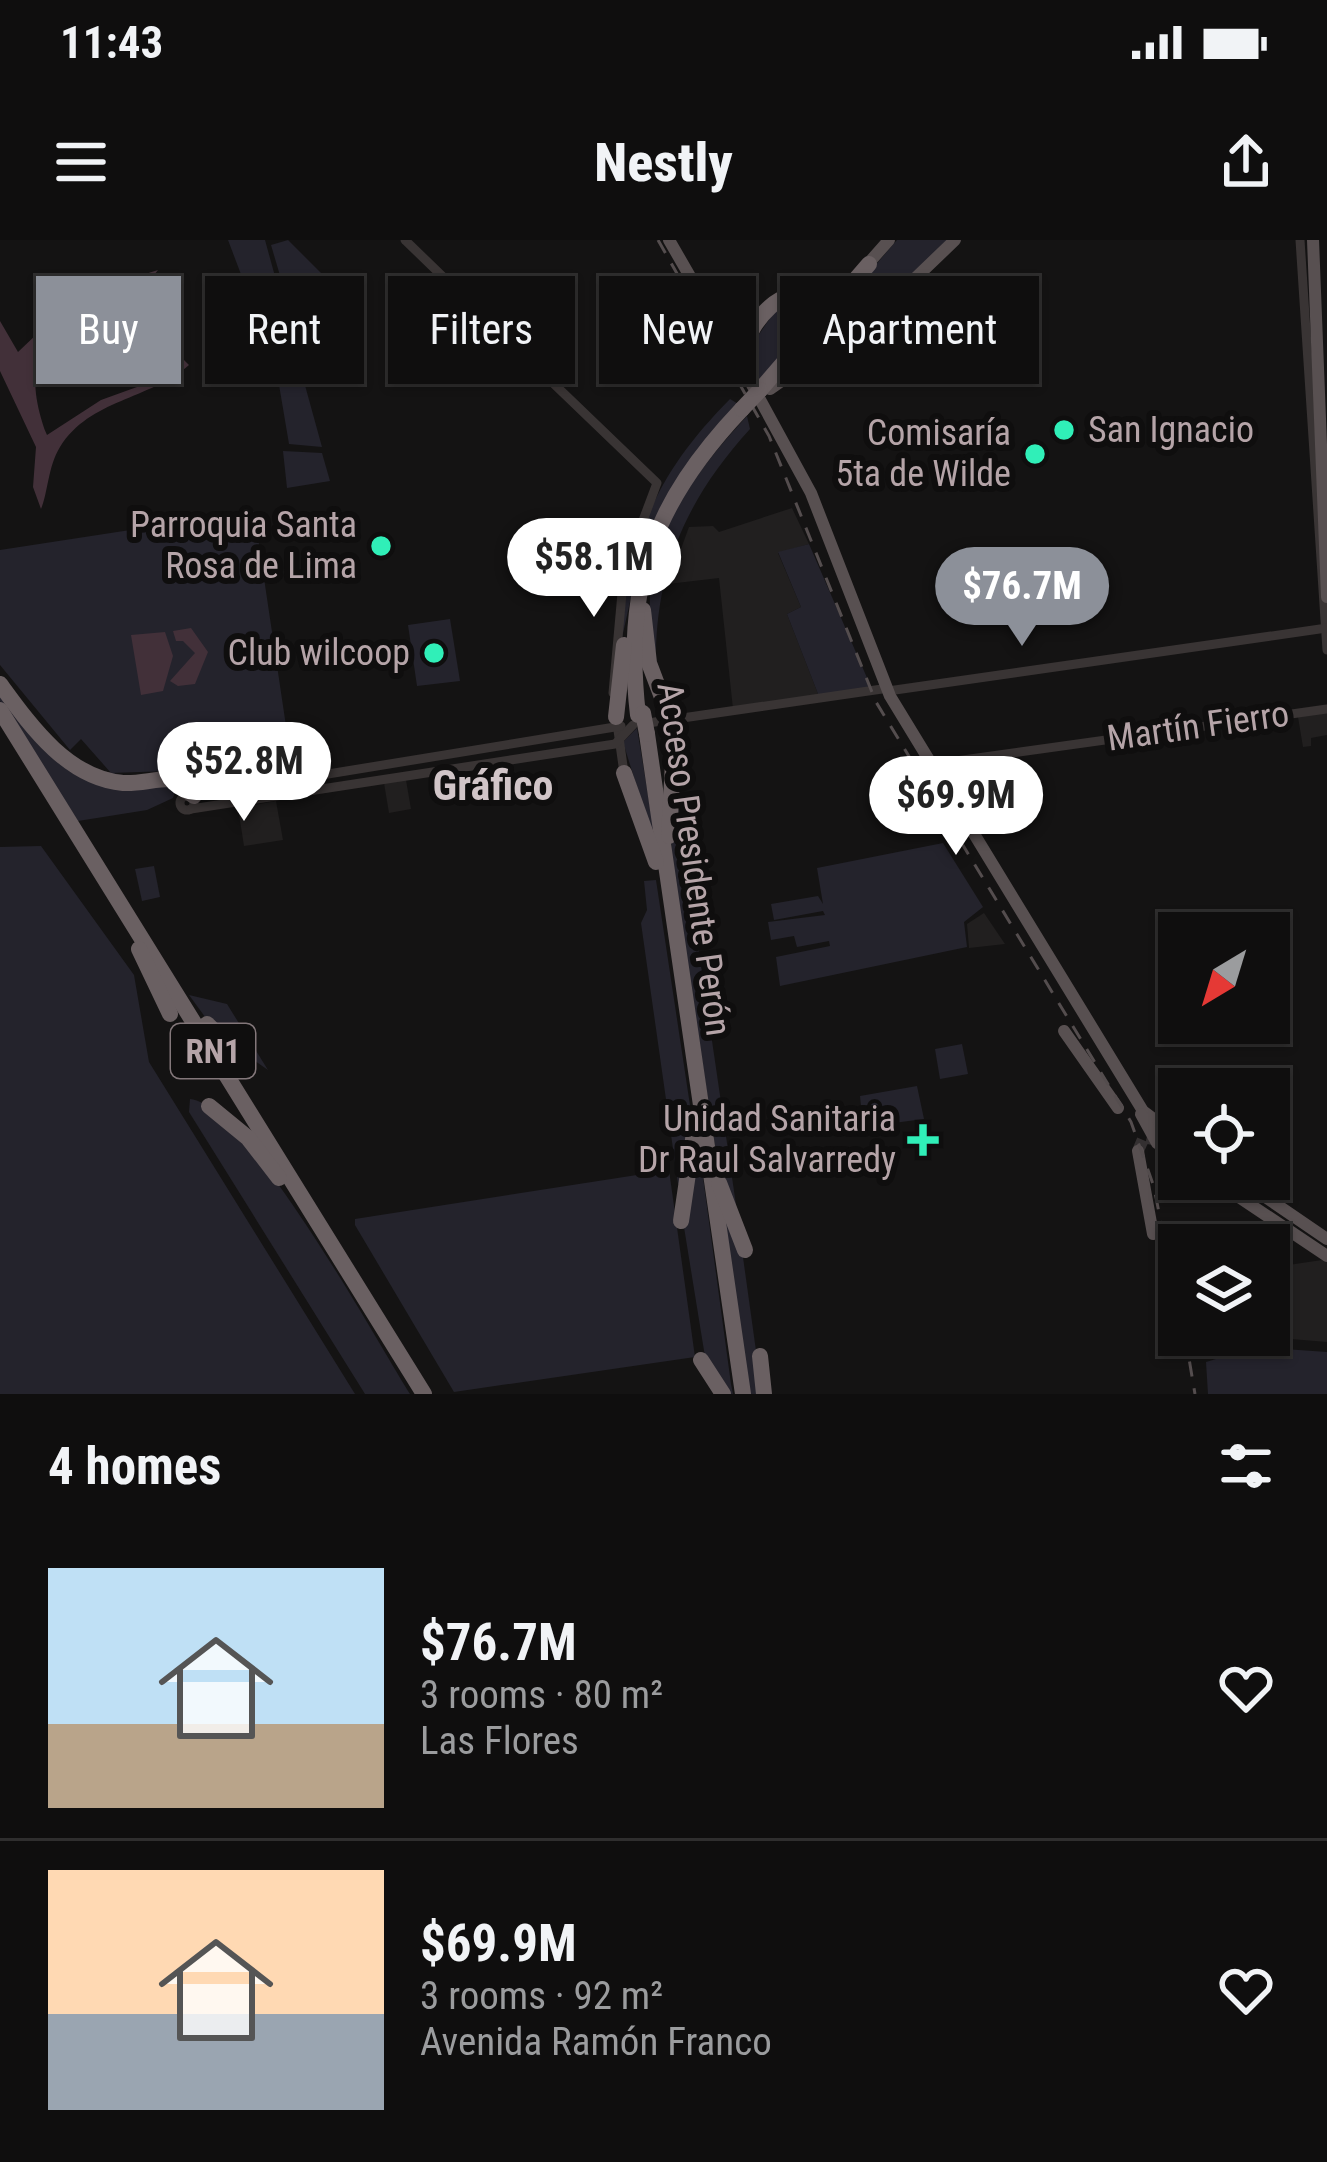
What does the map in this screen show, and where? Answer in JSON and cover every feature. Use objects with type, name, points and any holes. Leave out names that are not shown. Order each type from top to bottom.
[{"type":"highway","name":"Acceso Presidente Perón","points":[[859,276],[869,264]]},
{"type":"highway","points":[[756,318],[780,301]]},
{"type":"highway","name":"Acceso Presidente Perón","points":[[741,1394],[703,1123],[636,723],[640,591],[678,497],[712,446],[757,405],[780,372]]},
{"type":"highway","points":[[640,591],[648,657],[666,708]]},
{"type":"highway","points":[[636,723],[626,635],[640,591]]},
{"type":"highway","points":[[0,684],[74,765],[105,780],[170,782],[189,800]]},
{"type":"highway","name":"RN1","points":[[0,710],[164,970],[420,1394]]},
{"type":"highway","name":"RN1","points":[[0,722],[309,1213]]},
{"type":"highway","points":[[668,900],[674,763]]},
{"type":"highway","points":[[624,773],[668,900]]},
{"type":"highway","name":"Acceso Presidente Perón","points":[[668,900],[741,1394]]},
{"type":"highway","points":[[134,937],[170,1014]]},
{"type":"highway","points":[[164,970],[236,1052]]},
{"type":"highway","points":[[681,1222],[694,1145],[692,1083]]},
{"type":"highway","points":[[209,1106],[248,1138],[309,1213]]},
{"type":"highway","points":[[703,1123],[745,1250]]},
{"type":"highway","points":[[292,1158],[309,1213]]},
{"type":"highway","points":[[760,1356],[764,1394]]},
{"type":"highway","points":[[701,1360],[716,1391]]},
{"type":"main road","points":[[669,240],[690,276]]},
{"type":"main road","points":[[756,320],[774,296],[830,295],[869,264],[889,240]]},
{"type":"main road","points":[[757,405],[796,367],[881,311],[955,240]]},
{"type":"main road","points":[[1300,240],[1312,277]]},
{"type":"main road","points":[[1315,240],[1312,277],[1327,597]]},
{"type":"main road","points":[[748,384],[811,494],[885,690],[1158,1127]]},
{"type":"main road","points":[[749,384],[757,405]]},
{"type":"main road","points":[[1064,1031],[1118,1108]]},
{"type":"main road","points":[[1138,1151],[1154,1234]]},
{"type":"main road","points":[[1245,1200],[1327,1256]]},
{"type":"main road","points":[[1270,1200],[1327,1239]]},
{"type":"street","points":[[405,240],[442,276]]},
{"type":"street","points":[[1300,240],[1314,331]]},
{"type":"street","points":[[1314,331],[1315,240]]},
{"type":"street","points":[[1318,356],[1327,496]]},
{"type":"street","points":[[1318,356],[1327,650]]},
{"type":"street","points":[[560,384],[657,483],[637,529],[620,594],[611,673],[636,723]]},
{"type":"street","points":[[189,800],[636,723],[1325,628]]},
{"type":"street","name":"Martín Fierro","points":[[929,764],[1327,709]]},
{"type":"street","points":[[189,800],[619,742],[636,723]]},
{"type":"street","points":[[619,742],[624,773]]},
{"type":"shaded area","points":[[228,240],[265,240],[275,276],[242,276]]},
{"type":"shaded area","points":[[288,240],[324,276],[280,276],[271,245]]},
{"type":"shaded area","points":[[897,240],[951,240],[913,276],[866,276]]},
{"type":"shaded area","points":[[780,303],[780,357],[759,386],[756,381],[756,339]]},
{"type":"shaded area","points":[[0,321],[18,352],[36,335],[36,393],[47,435],[101,400],[145,384],[160,384],[103,409],[73,431],[56,454],[41,509],[33,487],[36,447],[0,371]]},
{"type":"shaded area","points":[[279,384],[305,384],[322,447],[289,444]]},
{"type":"shaded area","points":[[730,399],[740,405],[636,575],[619,651],[630,576],[649,514],[681,457]]},
{"type":"shaded area","points":[[747,416],[750,429],[710,479],[681,532],[663,590],[656,654],[651,586],[668,524],[703,468]]},
{"type":"shaded area","points":[[283,451],[322,453],[330,481],[287,488]]},
{"type":"shaded area","points":[[792,508],[809,544],[778,553],[801,607],[787,614],[820,699],[733,709],[719,578],[668,584],[689,527],[713,526],[719,532]]},
{"type":"shaded area","points":[[254,511],[293,773],[200,793],[169,771],[111,773],[81,739],[70,750],[0,665],[0,550]]},
{"type":"shaded area","points":[[809,544],[871,687],[820,699],[787,614],[801,607],[778,552]]},
{"type":"shaded area","name":"Club wilcoop","points":[[450,619],[460,681],[417,686],[408,625]]},
{"type":"shaded area","points":[[191,628],[208,652],[195,684],[178,686],[170,681],[195,653],[183,641],[176,641],[173,631]]},
{"type":"shaded area","points":[[165,632],[173,656],[163,691],[141,695],[131,635]]},
{"type":"shaded area","points":[[0,687],[70,765],[166,783],[175,792],[173,798],[147,810],[78,821],[0,701]]},
{"type":"shaded area","points":[[1327,712],[1327,735],[1311,738],[1311,746],[1303,747],[1298,717]]},
{"type":"shaded area","points":[[637,728],[658,855],[623,742]]},
{"type":"shaded area","points":[[970,763],[972,783],[981,787],[955,791],[941,767]]},
{"type":"shaded area","points":[[406,780],[411,809],[389,813],[384,783]]},
{"type":"shaded area","points":[[674,781],[740,1232],[721,1187],[671,853]]},
{"type":"shaded area","points":[[982,790],[988,816],[972,819],[957,794]]},
{"type":"shaded area","points":[[276,801],[283,840],[244,846],[238,808]]},
{"type":"shaded area","points":[[943,843],[983,907],[964,922],[967,947],[780,986],[776,957],[830,946],[829,941],[797,947],[794,936],[771,940],[768,922],[825,915],[823,911],[774,920],[771,904],[818,896],[823,904],[817,868]]},
{"type":"shaded area","points":[[41,846],[134,975],[149,1062],[355,1394],[0,1394],[0,847]]},
{"type":"shaded area","points":[[154,866],[160,897],[142,901],[135,869]]},
{"type":"shaded area","points":[[656,880],[691,1112],[685,1184],[678,1184],[641,923],[647,910],[644,881]]},
{"type":"shaded area","points":[[984,913],[1005,944],[969,948],[967,924]]},
{"type":"shaded area","points":[[189,995],[227,1004],[268,1070],[219,1036]]},
{"type":"shaded area","points":[[962,1044],[968,1074],[940,1079],[935,1049]]},
{"type":"shaded area","points":[[917,1086],[924,1119],[863,1127],[860,1096]]},
{"type":"shaded area","points":[[190,1099],[214,1111],[276,1181],[410,1394],[365,1394],[189,1112]]},
{"type":"shaded area","points":[[699,1148],[733,1394],[726,1394],[707,1369],[683,1221]]},
{"type":"shaded area","points":[[669,1170],[695,1357],[454,1392],[355,1225],[355,1219]]},
{"type":"shaded area","points":[[715,1180],[742,1250],[762,1394],[747,1394]]},
{"type":"shaded area","points":[[1327,1262],[1327,1342],[1290,1339],[1290,1265]]},
{"type":"shaded area","points":[[1290,1349],[1327,1352],[1327,1394],[1208,1394],[1206,1362],[1226,1356],[1290,1356]]},
{"type":"tunnel","points":[[1138,1151],[1144,1137],[1158,1140]]},
{"type":"railway","points":[[658,240],[769,436],[876,702],[1131,1122],[1154,1187],[1161,1224]]},
{"type":"railway","points":[[1189,1356],[1195,1394]]},
{"type":"place","name":"San Ignacio","points":[[1064,430]]},
{"type":"place","name":"Comisaría 5ta de Wilde","points":[[1035,454]]},
{"type":"place","name":"Parroquia Santa Rosa de Lima","points":[[381,546]]},
{"type":"place","name":"Club wilcoop","points":[[434,653]]},
{"type":"place","name":"Unidad Sanitaria Dr Raul Salvarredy","points":[[923,1140]]},
{"type":"district","name":"Gráfico","points":[[493,785]]}]
